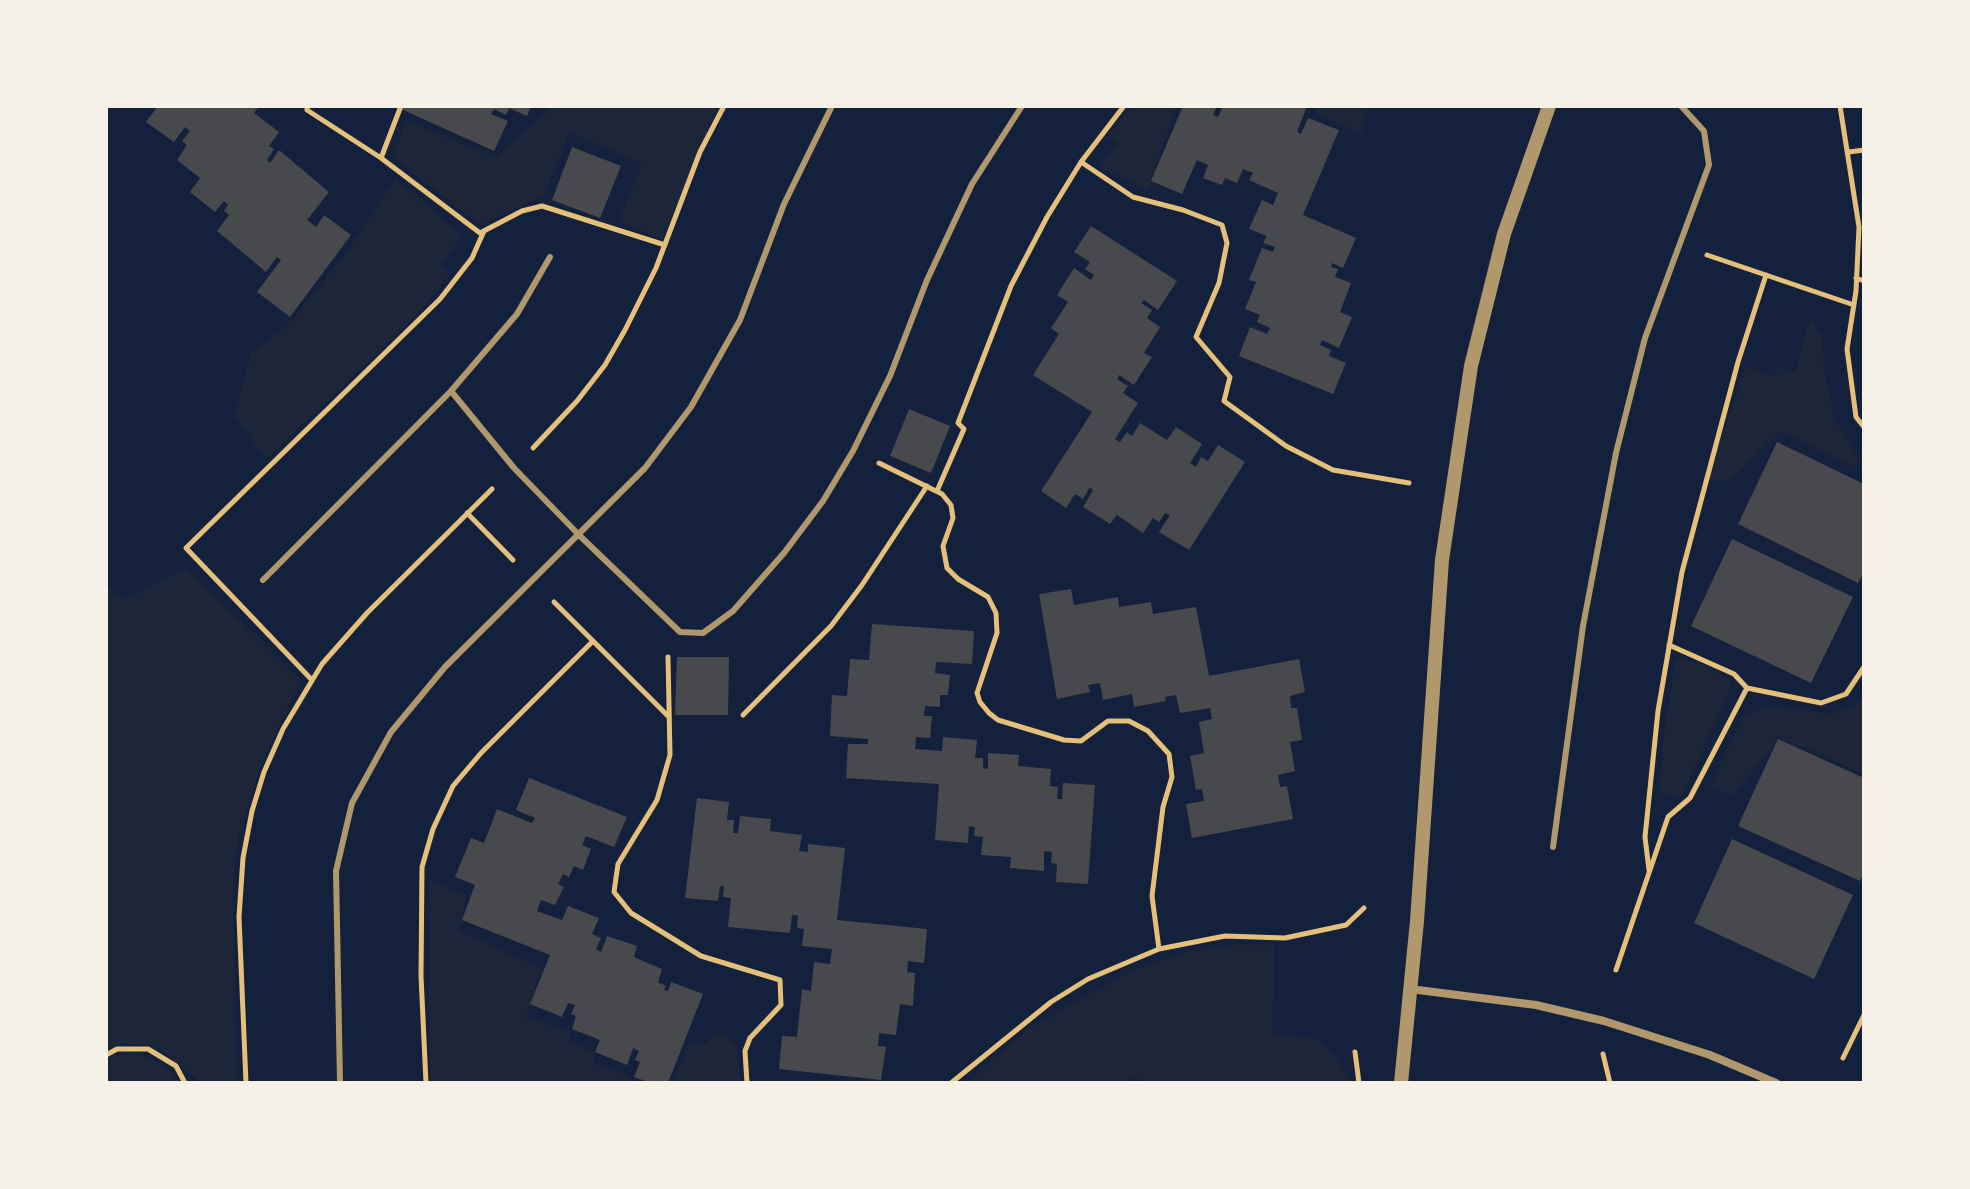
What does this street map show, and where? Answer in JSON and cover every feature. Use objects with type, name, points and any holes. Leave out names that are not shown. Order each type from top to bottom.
[{"type":"street","points":[[1401,1083],[1442,560],[1471,366],[1504,234],[1549,106]]},
{"type":"street","points":[[1410,989],[1536,1005],[1604,1021],[1710,1055],[1776,1083]]},
{"type":"lane","points":[[340,1083],[336,871],[352,803],[391,732],[445,667],[645,468],[691,407],[740,320],[784,204],[832,106]]},
{"type":"lane","points":[[451,391],[514,468],[580,536],[680,632],[703,633],[733,611],[823,501],[853,451],[890,376],[927,280],[972,184],[1022,106]]},
{"type":"lane","points":[[1553,847],[1583,626],[1616,453],[1645,338],[1709,165],[1704,131],[1681,106]]},
{"type":"lane","points":[[263,580],[451,391],[517,314],[550,257]]},
{"type":"path","points":[[307,106],[307,110],[381,158],[480,233],[522,211],[542,206],[665,245]]},
{"type":"path","points":[[381,158],[401,106]]},
{"type":"path","points":[[246,1083],[239,917],[243,858],[252,811],[264,772],[283,729],[311,679],[367,613],[514,468],[577,401],[605,365],[665,245],[700,152],[724,106]]},
{"type":"path","points":[[937,491],[964,429],[958,423],[1011,286],[1047,217],[1081,162],[1124,106]]},
{"type":"path","points":[[1840,106],[1859,227],[1854,305],[1847,349],[1856,417],[1864,427]]},
{"type":"path","points":[[1849,152],[1864,150]]},
{"type":"path","points":[[1081,162],[1133,197],[1183,210],[1222,225],[1227,243],[1219,283],[1196,337],[1230,377],[1224,401],[1286,446],[1333,470],[1409,483]]},
{"type":"path","points":[[311,679],[186,548],[440,299],[472,258],[484,231]]},
{"type":"path","points":[[1680,245],[1854,305]]},
{"type":"path","points":[[1649,870],[1645,837],[1658,711],[1682,572],[1738,362],[1766,275]]},
{"type":"path","points":[[1856,278],[1864,281]]},
{"type":"path","points":[[853,451],[937,491],[951,505],[953,518],[943,546],[947,568],[958,579],[988,597],[996,613],[997,633],[977,693],[989,713],[998,720],[1073,741],[1081,741],[1108,721],[1129,721],[1148,731],[1169,754],[1172,777],[1163,807],[1152,896],[1159,949]]},
{"type":"path","points":[[743,715],[831,626],[871,572],[927,486]]},
{"type":"path","points":[[680,632],[666,661],[670,755],[657,800],[618,864],[614,892],[631,913],[701,956],[780,980],[781,1005],[750,1038],[745,1051],[747,1083]]},
{"type":"path","points":[[426,1083],[421,976],[422,867],[433,829],[453,786],[481,753],[593,641],[668,716]]},
{"type":"path","points":[[1669,645],[1734,674],[1747,688],[1821,703],[1846,694],[1864,667]]},
{"type":"path","points":[[1616,970],[1668,817],[1690,798],[1747,688]]},
{"type":"path","points":[[951,1083],[1051,1002],[1088,979],[1159,949],[1225,936],[1285,938],[1346,925],[1364,908]]},
{"type":"path","points":[[1843,1058],[1864,1015]]},
{"type":"path","points":[[106,1055],[117,1049],[148,1049],[176,1066],[185,1083]]},
{"type":"path","points":[[1355,1052],[1359,1083]]},
{"type":"shaded area","points":[[553,106],[718,106],[662,240],[619,221],[642,164],[569,132],[544,196],[480,225],[392,157],[406,121],[496,157]]},
{"type":"shaded area","points":[[1133,106],[1176,106],[1148,191],[1100,167],[1117,143],[1107,137]]},
{"type":"shaded area","points":[[1317,106],[1367,106],[1362,135],[1316,114]]},
{"type":"shaded area","points":[[396,178],[462,236],[441,265],[450,274],[418,314],[266,460],[234,415],[251,353],[286,327],[349,249]]},
{"type":"shaded area","points":[[1810,319],[1822,335],[1824,368],[1834,417],[1862,464],[1848,465],[1781,431],[1731,480],[1706,480],[1747,365],[1773,377],[1778,368],[1795,372]]},
{"type":"shaded area","points":[[186,568],[301,680],[262,763],[239,835],[233,880],[237,1083],[197,1083],[195,1077],[157,1047],[123,1043],[106,1048],[106,586],[125,599]]},
{"type":"shaded area","points":[[1681,658],[1702,664],[1730,680],[1731,687],[1683,794],[1677,797],[1663,793],[1659,787],[1675,662]]},
{"type":"shaded area","points":[[1864,700],[1864,775],[1807,748],[1778,739],[1732,797],[1711,786],[1745,716],[1767,706],[1831,714]]},
{"type":"shaded area","points":[[429,880],[467,895],[459,931],[541,968],[526,1017],[571,1032],[568,1041],[595,1052],[594,1063],[625,1074],[636,1083],[430,1083]]},
{"type":"shaded area","points":[[1243,944],[1275,945],[1272,1033],[1319,1040],[1336,1057],[1350,1083],[1157,1083],[1135,1078],[1119,1083],[966,1083],[1027,1029],[1133,970],[1188,951]]},
{"type":"shaded area","points":[[725,1034],[738,1047],[741,1083],[673,1083],[689,1043],[707,1044],[713,1035]]},
{"type":"shaded area","points":[[135,1053],[154,1060],[172,1072],[180,1083],[106,1083],[106,1059]]},
{"type":"building","points":[[158,106],[259,106],[254,113],[279,132],[269,146],[274,149],[267,160],[270,163],[279,150],[329,192],[307,220],[316,227],[324,215],[351,235],[290,317],[257,292],[281,260],[277,257],[266,272],[217,231],[229,215],[224,211],[228,205],[224,201],[215,212],[190,192],[200,178],[177,160],[187,145],[182,141],[190,131],[185,127],[174,142],[146,122]]},
{"type":"building","points":[[402,106],[531,106],[527,116],[509,108],[506,115],[494,109],[491,114],[508,121],[494,151],[401,109]]},
{"type":"building","points":[[1183,106],[1217,106],[1213,115],[1218,117],[1223,106],[1307,106],[1297,132],[1301,134],[1308,118],[1339,130],[1303,215],[1356,238],[1343,268],[1332,263],[1331,267],[1338,269],[1335,277],[1351,283],[1340,312],[1352,317],[1339,348],[1322,340],[1320,345],[1331,350],[1329,356],[1346,363],[1333,394],[1239,356],[1250,327],[1267,334],[1270,328],[1257,322],[1260,315],[1245,309],[1256,282],[1249,280],[1262,248],[1273,252],[1275,247],[1263,243],[1267,236],[1249,229],[1262,200],[1273,205],[1278,193],[1249,180],[1253,173],[1243,169],[1237,183],[1225,178],[1222,185],[1203,178],[1208,165],[1197,160],[1182,194],[1151,181]]},
{"type":"building","points":[[572,147],[621,166],[600,218],[552,200]]},
{"type":"building","points":[[1091,226],[1177,281],[1158,310],[1144,300],[1141,303],[1152,310],[1147,318],[1160,327],[1144,353],[1152,357],[1134,385],[1119,375],[1117,379],[1128,386],[1123,393],[1138,403],[1115,439],[1120,442],[1127,432],[1132,436],[1140,423],[1167,440],[1176,427],[1202,444],[1190,463],[1196,467],[1201,457],[1208,461],[1218,445],[1245,462],[1189,550],[1159,532],[1170,515],[1165,513],[1159,522],[1153,518],[1143,533],[1117,515],[1110,524],[1083,507],[1093,490],[1090,487],[1083,499],[1075,494],[1066,508],[1041,491],[1092,412],[1033,375],[1059,334],[1051,328],[1068,302],[1057,295],[1074,268],[1091,280],[1094,275],[1085,269],[1090,262],[1074,252]]},
{"type":"building","points":[[909,409],[950,426],[931,473],[890,456]]},
{"type":"building","points":[[1777,442],[1864,484],[1864,571],[1858,583],[1738,524]]},
{"type":"building","points":[[1732,539],[1853,597],[1811,683],[1691,626]]},
{"type":"building","points":[[1071,589],[1074,605],[1118,597],[1119,607],[1151,602],[1153,614],[1196,607],[1209,676],[1299,659],[1305,692],[1290,696],[1291,708],[1297,708],[1302,740],[1290,742],[1295,771],[1278,775],[1280,787],[1287,786],[1293,819],[1192,838],[1186,804],[1204,801],[1202,789],[1196,790],[1190,756],[1204,753],[1199,722],[1212,719],[1210,708],[1180,713],[1176,695],[1165,697],[1166,701],[1134,707],[1132,694],[1103,700],[1100,683],[1088,685],[1090,692],[1057,699],[1039,594]]},
{"type":"building","points":[[872,624],[974,631],[972,664],[936,662],[935,673],[950,675],[948,695],[940,695],[940,707],[925,706],[924,716],[932,716],[930,738],[916,737],[915,749],[942,751],[943,737],[977,740],[975,758],[983,758],[983,768],[988,769],[988,753],[1019,755],[1018,766],[1051,769],[1050,786],[1058,787],[1057,799],[1062,799],[1063,783],[1095,785],[1088,884],[1056,882],[1057,864],[1051,863],[1052,852],[1044,851],[1044,871],[1010,868],[1011,857],[981,855],[983,837],[974,836],[975,827],[969,826],[968,843],[935,840],[939,784],[846,778],[848,744],[868,744],[868,739],[830,736],[832,695],[847,696],[850,659],[869,660]]},
{"type":"building","points":[[677,657],[729,657],[728,715],[675,715]]},
{"type":"building","points":[[1778,739],[1864,778],[1864,871],[1860,881],[1738,826]]},
{"type":"building","points":[[529,778],[627,817],[614,847],[586,836],[582,845],[591,849],[583,870],[574,866],[569,877],[563,874],[558,884],[564,887],[555,905],[541,900],[537,911],[562,920],[568,906],[599,918],[592,934],[601,938],[596,949],[601,952],[607,936],[637,946],[634,957],[662,969],[658,982],[666,986],[664,990],[668,991],[671,982],[703,994],[668,1083],[651,1083],[634,1077],[640,1062],[635,1060],[639,1051],[633,1048],[627,1065],[595,1052],[600,1040],[572,1029],[576,1016],[571,1014],[575,1005],[568,1003],[562,1017],[530,1004],[550,955],[462,920],[475,885],[455,877],[471,838],[484,843],[497,809],[532,823],[535,818],[516,810]]},
{"type":"building","points":[[697,798],[729,802],[727,820],[734,820],[733,833],[738,833],[740,816],[771,819],[770,831],[802,835],[799,851],[808,852],[808,844],[845,848],[837,920],[927,929],[924,963],[908,961],[907,972],[915,973],[913,1006],[900,1004],[896,1035],[879,1033],[878,1046],[886,1047],[881,1080],[779,1069],[782,1036],[797,1037],[802,989],[811,991],[814,962],[830,964],[832,949],[802,946],[804,929],[797,928],[798,915],[792,915],[790,933],[728,927],[731,898],[723,897],[724,886],[720,886],[718,901],[685,898]]},
{"type":"building","points":[[1732,839],[1853,895],[1814,979],[1694,923]]}]
